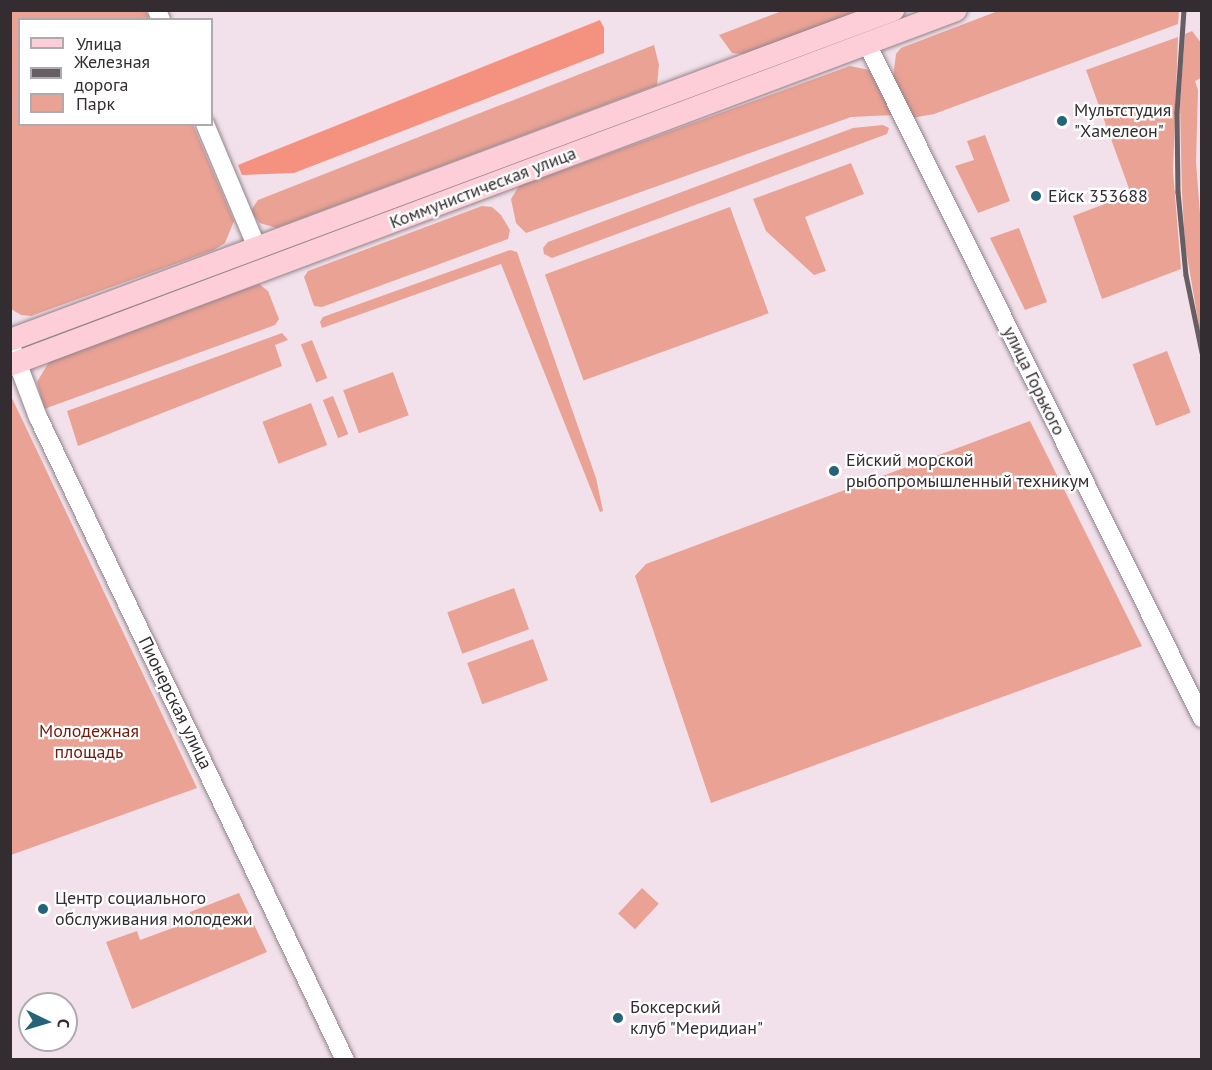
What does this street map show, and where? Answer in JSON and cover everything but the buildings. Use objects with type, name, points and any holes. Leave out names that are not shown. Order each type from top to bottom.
[{"type":"main road","name":"Коммунистическая улица","points":[[12,353],[257,248],[893,10]]},
{"type":"main road","name":"Коммунистическая улица","points":[[12,353],[957,10]]},
{"type":"street","name":"улица Горького","points":[[867,44],[1202,718]]},
{"type":"street","points":[[206,126],[257,248]]},
{"type":"street","name":"Пионерская улица","points":[[12,353],[38,417],[345,1059]]},
{"type":"green space","points":[[10,11],[146,11],[149,18],[18,18],[18,126],[193,126],[234,221],[225,243],[214,250],[31,316],[21,315],[11,309]]},
{"type":"green space","points":[[782,11],[859,11],[743,54],[732,53],[719,35]]},
{"type":"green space","points":[[998,11],[1179,11],[1178,24],[934,114],[912,118],[893,78],[896,54],[901,48]]},
{"type":"green space","points":[[1192,31],[1202,44],[1201,78],[1195,81],[1198,90],[1196,162],[1202,240],[1201,338],[1185,244],[1182,193],[1180,104],[1185,34]]},
{"type":"green space","points":[[1178,37],[1173,171],[1181,269],[1102,299],[1073,216],[1131,194],[1086,70]]},
{"type":"green space","points":[[654,45],[659,65],[657,85],[276,228],[260,223],[253,215],[252,209],[258,200]]},
{"type":"green space","points":[[850,66],[869,70],[893,115],[851,117],[526,233],[516,223],[511,199],[519,186]]},
{"type":"green space","points":[[883,125],[889,128],[887,134],[552,258],[544,254],[543,248],[548,242],[853,128]]},
{"type":"green space","points":[[985,135],[1010,201],[978,213],[955,166],[974,160],[967,141]]},
{"type":"green space","points":[[851,163],[864,194],[805,217],[826,271],[814,275],[766,231],[753,199]]},
{"type":"green space","points":[[482,206],[492,207],[501,215],[510,230],[508,239],[322,307],[314,306],[304,277],[308,271]]},
{"type":"green space","points":[[730,207],[769,313],[584,381],[545,274]]},
{"type":"green space","points":[[1019,228],[1047,302],[1025,310],[990,238]]},
{"type":"green space","points":[[510,250],[517,252],[596,478],[603,511],[600,512],[501,264],[322,328],[320,322],[323,317]]},
{"type":"green space","points":[[259,284],[268,291],[279,319],[275,325],[44,409],[37,382],[49,362]]},
{"type":"green space","points":[[282,333],[288,340],[275,345],[282,366],[78,446],[67,411]]},
{"type":"green space","points":[[312,340],[327,378],[316,383],[301,344]]},
{"type":"green space","points":[[1167,351],[1191,413],[1156,426],[1132,364]]},
{"type":"green space","points":[[393,372],[409,415],[359,433],[343,390]]},
{"type":"green space","name":"Молодежная площадь","points":[[11,396],[197,788],[11,855]]},
{"type":"green space","points":[[333,396],[348,434],[338,438],[323,400]]},
{"type":"green space","points":[[311,403],[327,445],[279,464],[262,422]]},
{"type":"green space","points":[[1030,421],[1142,646],[711,803],[635,576],[646,564]]},
{"type":"green space","points":[[514,588],[529,629],[462,654],[447,612]]},
{"type":"green space","points":[[533,639],[548,680],[482,704],[467,663]]},
{"type":"green space","points":[[642,888],[659,904],[635,929],[618,914]]},
{"type":"green space","points":[[239,893],[267,952],[132,1009],[106,942],[137,931],[140,940],[192,921],[190,912]]},
{"type":"shaded area","points":[[600,20],[604,28],[604,53],[294,173],[242,175],[238,165]]},
{"type":"railway","points":[[1184,10],[1177,112],[1178,192],[1186,275],[1202,352]]},
{"type":"place","name":"Мультстудия \"Хамелеон\"","points":[[1062,121]]},
{"type":"place","name":"Ейск 353688","points":[[1036,196]]},
{"type":"place","name":"Ейский морской рыбопромышленный техникум","points":[[834,471]]},
{"type":"place","name":"Центр социального обслуживания молодежи","points":[[43,909]]},
{"type":"place","name":"Боксерский клуб \"Меридиан\"","points":[[618,1018]]}]
